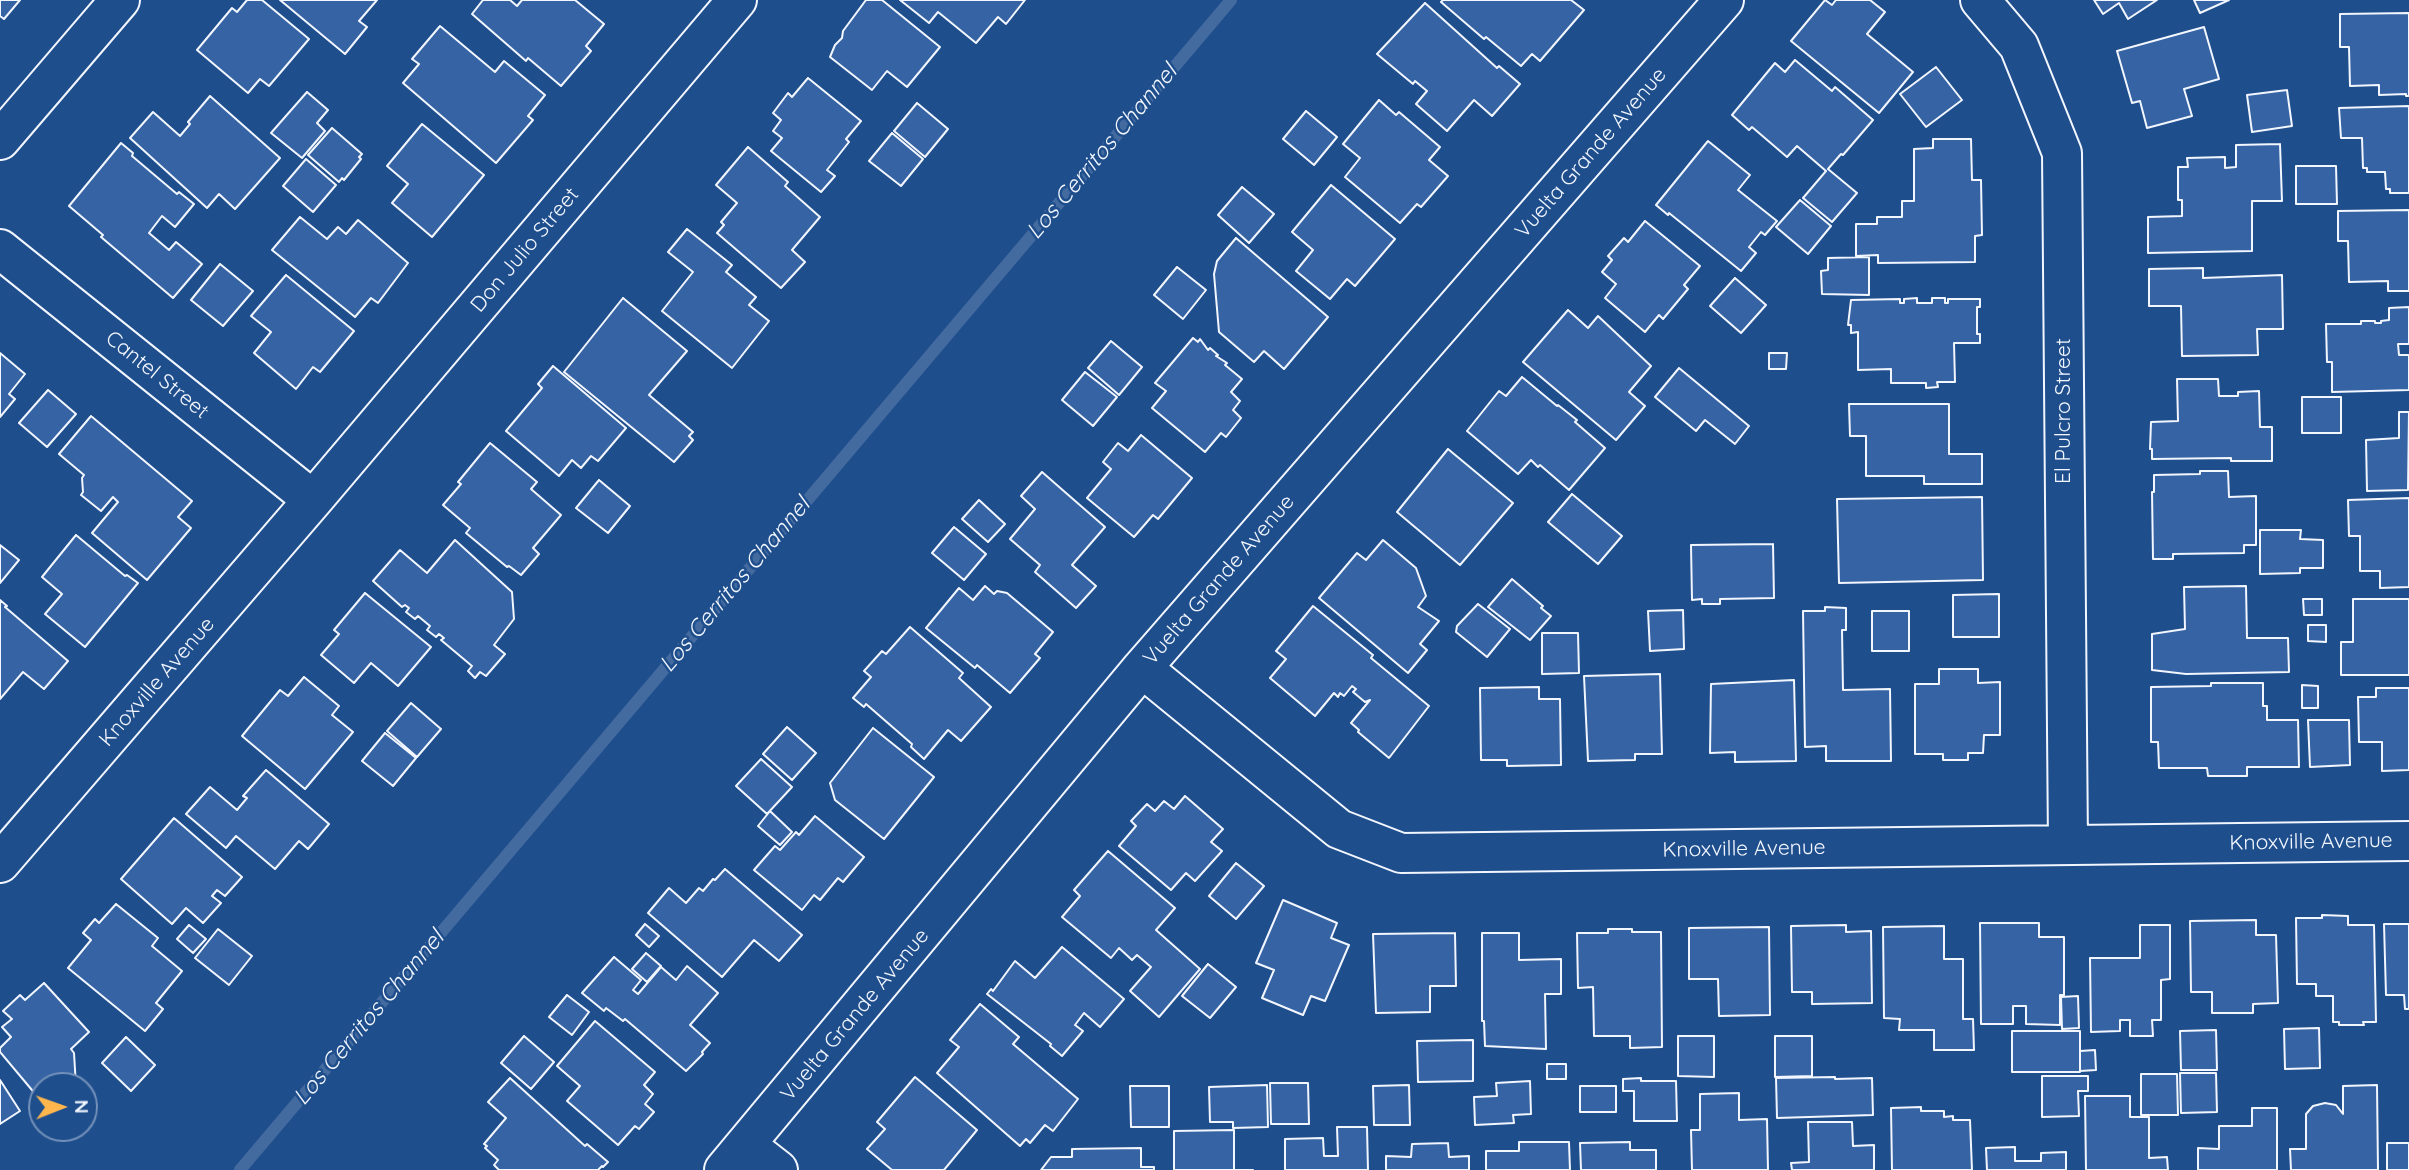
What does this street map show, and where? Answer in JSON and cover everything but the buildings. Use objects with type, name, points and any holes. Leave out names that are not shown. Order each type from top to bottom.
[{"type":"street","points":[[0,140],[120,0]]},
{"type":"street","name":"Don Julio Street","points":[[313,500],[737,0]]},
{"type":"street","name":"Vuelta Grande Avenue","points":[[735,1158],[1142,668],[1724,0]]},
{"type":"street","name":"El Pulcro Street","points":[[1980,0],[2019,46],[2062,153],[2068,845]]},
{"type":"street","name":"Cantel Street","points":[[0,249],[313,500]]},
{"type":"street","name":"Knoxville Avenue","points":[[0,863],[313,500]]},
{"type":"street","name":"Knoxville Avenue","points":[[1142,668],[1339,830],[1401,853],[2409,841]]},
{"type":"street","points":[[735,1158],[778,1170]]},
{"type":"waterway","name":"Los Cerritos Channel","points":[[240,1170],[1231,0]]}]
